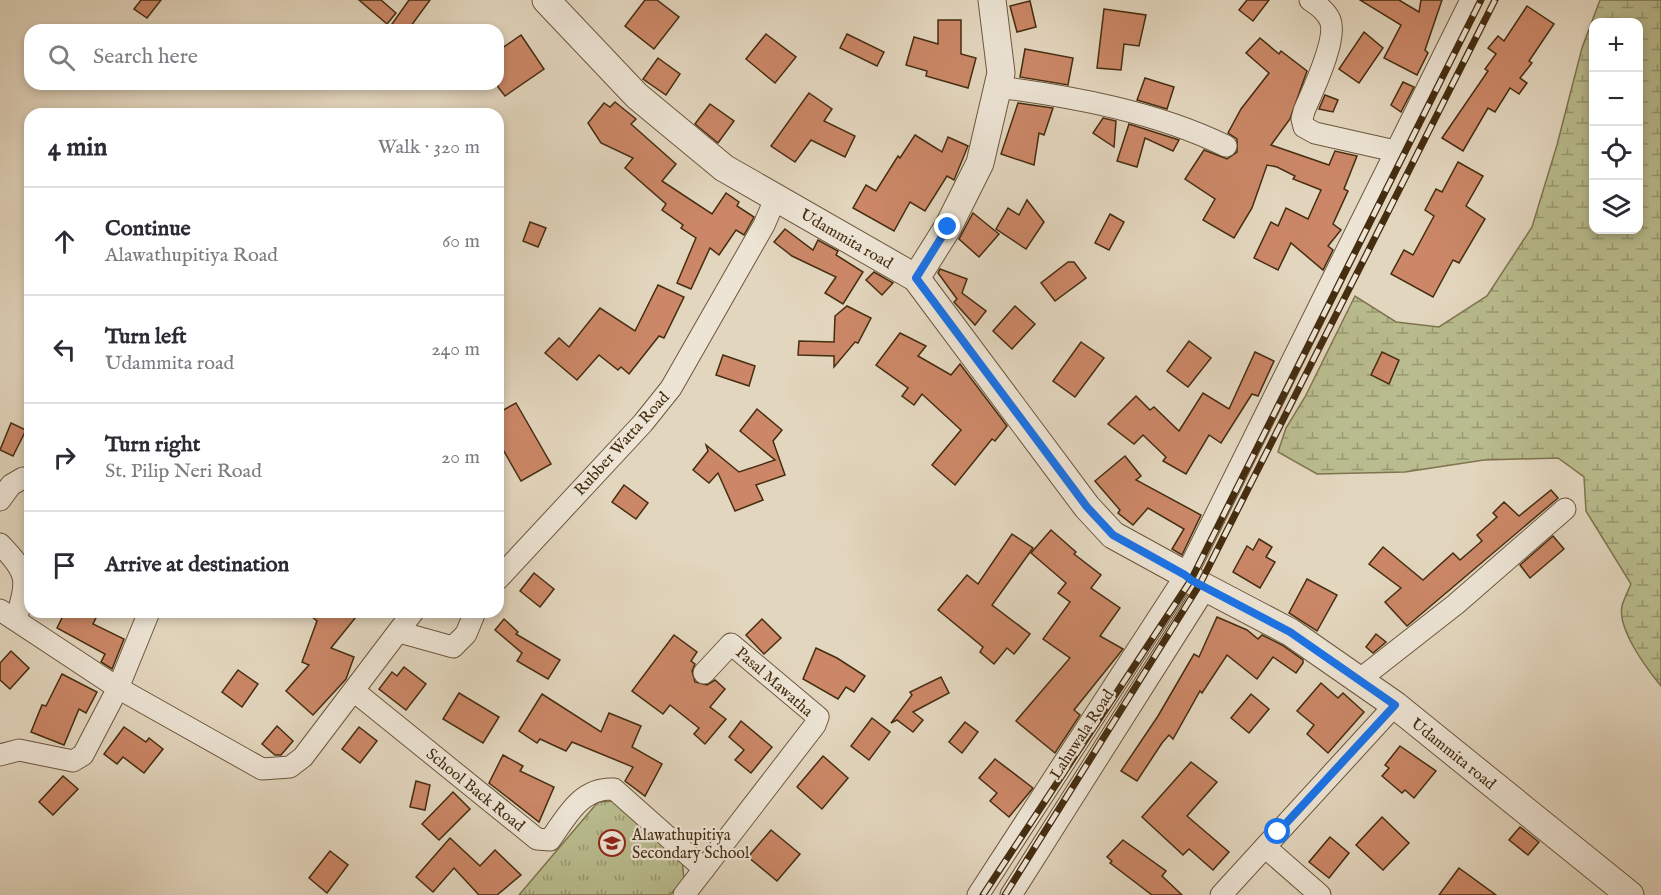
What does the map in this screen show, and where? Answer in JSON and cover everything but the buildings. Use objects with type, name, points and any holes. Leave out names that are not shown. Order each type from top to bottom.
[{"type":"street","name":"Udammita road","points":[[546,0],[637,96],[724,168],[916,278],[1087,507],[1113,535],[1290,632],[1395,705],[1630,895]]},
{"type":"street","points":[[916,278],[948,227],[980,163],[1001,73],[992,0]]},
{"type":"street","points":[[1310,0],[1321,8],[1331,21],[1332,36],[1304,111],[1302,119],[1304,127],[1315,133],[1395,151]]},
{"type":"street","points":[[1011,895],[1196,581],[1395,151],[1471,0]]},
{"type":"street","points":[[998,87],[1063,95],[1192,130],[1226,146]]},
{"type":"street","name":"Rubber Watta Road","points":[[504,573],[643,423],[671,388],[764,225],[776,197]]},
{"type":"street","points":[[0,500],[11,485],[24,478]]},
{"type":"street","points":[[1359,680],[1447,611],[1564,509]]},
{"type":"street","points":[[0,544],[16,560],[24,573],[24,591],[8,615],[118,688],[262,769],[290,767],[303,758],[409,618]]},
{"type":"street","name":"Lahuwala Road","points":[[978,895],[1196,581]]},
{"type":"street","points":[[0,754],[19,750],[73,761],[83,755],[118,688],[147,618]]},
{"type":"street","points":[[399,632],[453,647],[466,634],[473,618]]},
{"type":"street","name":"Pasal Mawatha","points":[[684,895],[815,725],[818,717],[731,644],[704,673]]},
{"type":"street","name":"School Back Road","points":[[354,691],[537,839],[550,840],[585,794],[602,788],[614,789],[704,869]]},
{"type":"street","points":[[1221,895],[1395,705]]},
{"type":"street","points":[[1265,847],[1320,895]]},
{"type":"green space","points":[[1600,0],[1661,0],[1661,686],[1648,670],[1628,637],[1624,626],[1622,606],[1631,584],[1586,511],[1584,477],[1558,458],[1484,460],[1405,472],[1317,474],[1278,452],[1286,428],[1305,397],[1355,296],[1396,322],[1439,327],[1487,296],[1532,227],[1589,29],[1589,234],[1643,234],[1643,18],[1593,18]]},
{"type":"green space","name":"Alawathupitiya Secondary School","points":[[616,801],[682,859],[684,879],[670,895],[519,895],[598,802]]},
{"type":"railway","points":[[983,895],[1191,580],[1481,0]]},
{"type":"railway","points":[[1005,895],[1200,584],[1495,0]]},
{"type":"place","name":"Alawathupitiya Secondary School","points":[[612,843]]},
{"type":"route","points":[[948,227],[916,278],[1087,507],[1113,535],[1191,580],[1290,632],[1395,705],[1278,832]]}]
